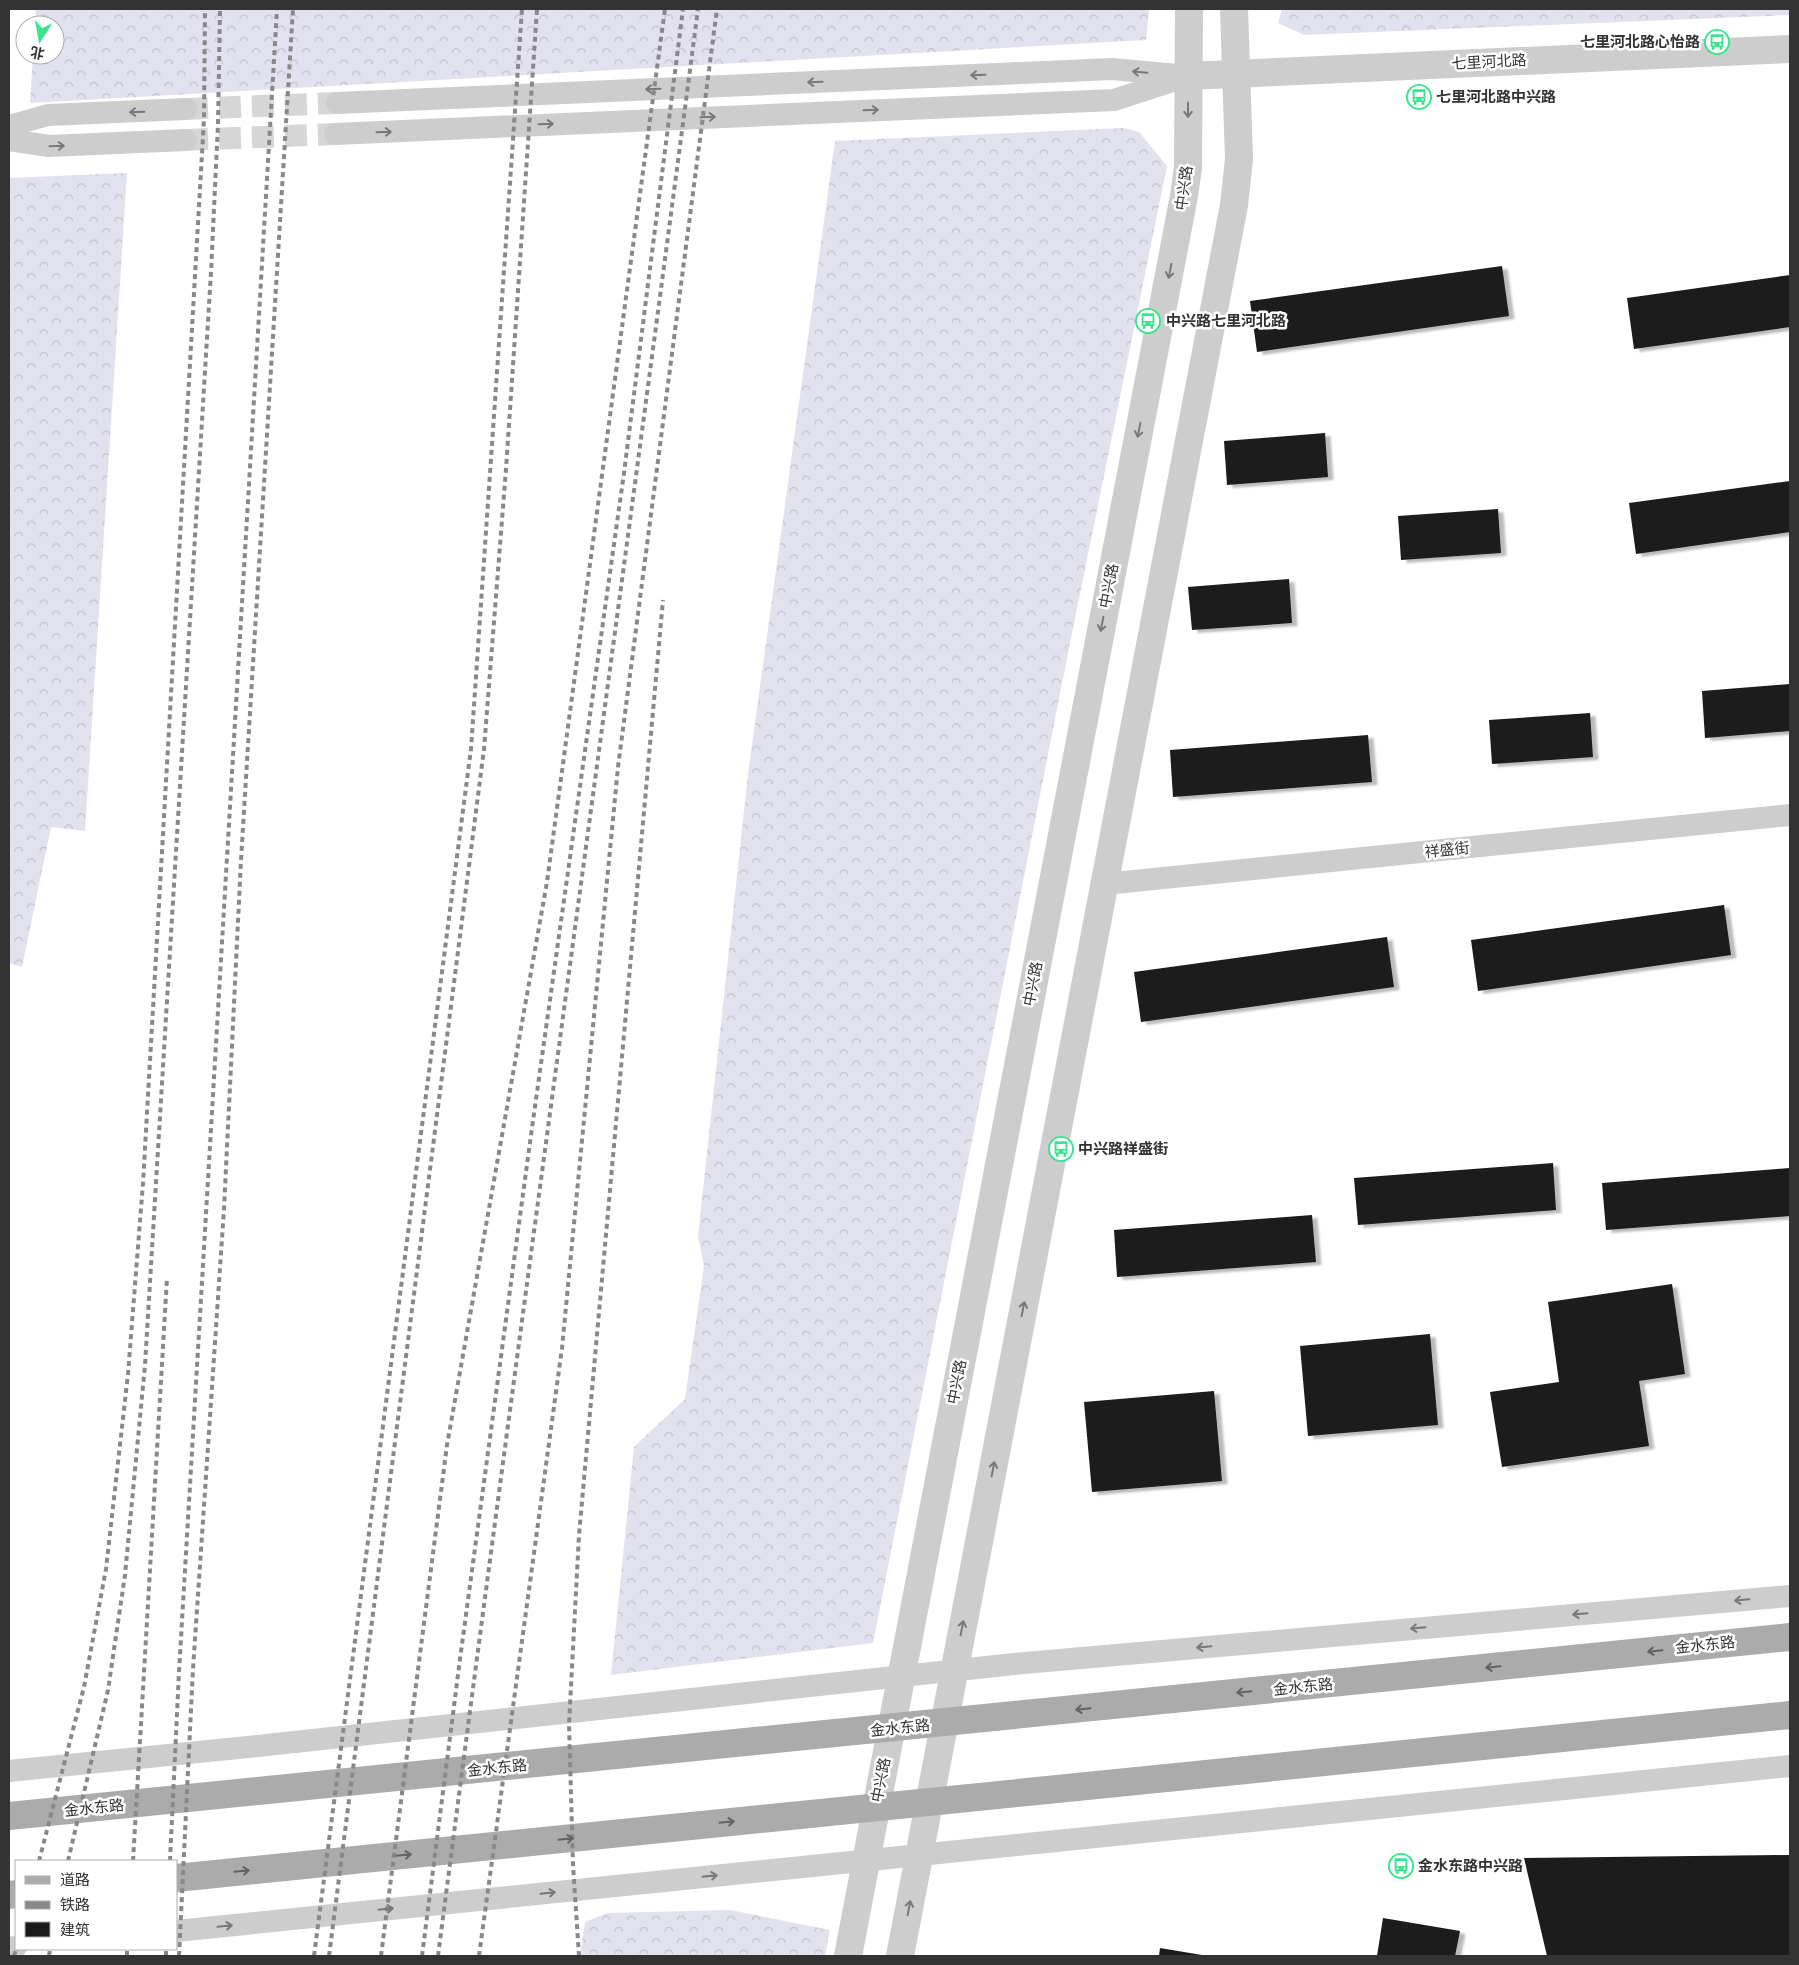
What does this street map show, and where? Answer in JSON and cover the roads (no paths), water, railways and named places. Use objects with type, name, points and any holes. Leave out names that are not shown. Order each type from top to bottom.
[{"type":"main road","name":"金水东路","points":[[9,1816],[1790,1637]]},
{"type":"main road","points":[[178,1878],[1790,1715]]},
{"type":"street","name":"中兴路","points":[[848,1956],[1184,196],[1188,167],[1188,9]]},
{"type":"street","points":[[900,1956],[1234,205],[1239,159],[1234,9]]},
{"type":"street","name":"七里河北路","points":[[1188,76],[1790,49]]},
{"type":"street","points":[[337,103],[1112,69],[1188,76]]},
{"type":"street","points":[[335,134],[1114,100],[1188,76]]},
{"type":"street","points":[[9,126],[48,116],[186,110]]},
{"type":"street","points":[[9,140],[49,146],[186,140]]},
{"type":"street","name":"祥盛街","points":[[1104,884],[1790,815]]},
{"type":"street","points":[[9,1771],[258,1746],[954,1670],[1790,1596]]},
{"type":"street","points":[[178,1931],[1790,1766]]},
{"type":"tunnel","points":[[186,109],[337,103]]},
{"type":"tunnel","points":[[186,140],[335,134]]},
{"type":"railway","points":[[39,1860],[84,1687],[106,1569],[128,1374],[143,1183],[204,119],[205,9]]},
{"type":"railway","points":[[68,1860],[108,1690],[125,1575],[145,1365],[211,272],[218,124],[220,9]]},
{"type":"railway","points":[[170,1860],[179,1672],[277,9]]},
{"type":"railway","points":[[179,1956],[193,1669],[224,1209],[241,860],[293,9]]},
{"type":"railway","points":[[314,1956],[471,749],[522,9]]},
{"type":"railway","points":[[329,1956],[484,749],[506,469],[537,9]]},
{"type":"railway","points":[[381,1956],[447,1445],[547,882],[665,9]]},
{"type":"railway","points":[[422,1956],[531,1135],[624,473],[683,9]]},
{"type":"railway","points":[[438,1956],[698,9]]},
{"type":"railway","points":[[479,1956],[562,1348],[618,767],[717,9]]},
{"type":"railway","points":[[579,1956],[573,1865],[569,1724],[579,1535],[663,600]]},
{"type":"railway","points":[[133,1860],[167,1278]]},
{"type":"railway","points":[[14,1956],[16,1950]]},
{"type":"railway","points":[[49,1956],[50,1950]]},
{"type":"railway","points":[[127,1950],[127,1956]]},
{"type":"railway","points":[[166,1950],[166,1956]]},
{"type":"place","name":"七里河北路心怡路","points":[[1717,42]]},
{"type":"place","name":"七里河北路中兴路","points":[[1419,97]]},
{"type":"place","name":"中兴路七里河北路","points":[[1148,321]]},
{"type":"place","name":"中兴路祥盛街","points":[[1061,1149]]},
{"type":"place","name":"金水东路中兴路","points":[[1401,1866]]}]
